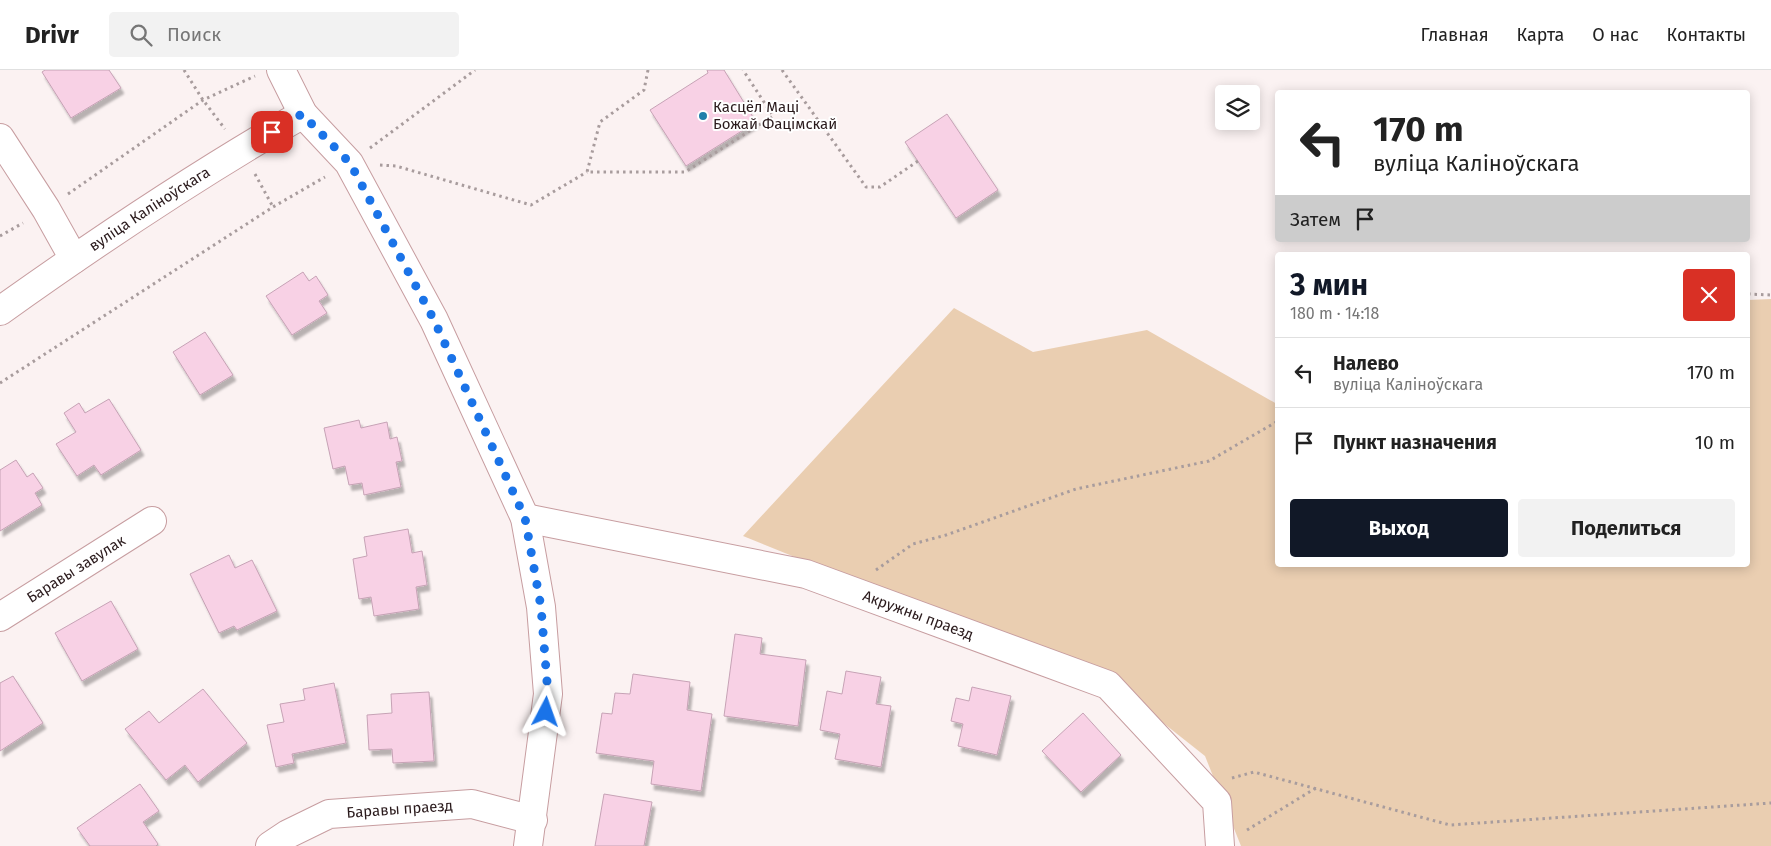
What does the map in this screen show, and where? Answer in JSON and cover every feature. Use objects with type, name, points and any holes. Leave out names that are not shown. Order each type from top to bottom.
[{"type":"street","points":[[270,72],[302,114],[350,163],[434,320],[525,518],[541,607],[548,694],[531,833]]},
{"type":"street","name":"вуліца Каліноўскага","points":[[0,311],[74,259],[241,149],[302,114]]},
{"type":"street","points":[[0,138],[46,209],[74,259]]},
{"type":"street","name":"Акружны праезд","points":[[525,518],[806,574],[1108,685],[1217,802],[1220,846]]},
{"type":"street","name":"Баравы завулак","points":[[0,617],[152,521]]},
{"type":"street","name":"Баравы праезд","points":[[270,846],[288,834],[329,814],[472,804],[531,833]]},
{"type":"path","points":[[184,70],[203,100]]},
{"type":"path","points":[[0,383],[265,213],[350,163],[475,70]]},
{"type":"path","points":[[587,172],[600,122],[644,90],[648,70]]},
{"type":"path","points":[[350,163],[396,166],[531,205],[587,172],[685,172],[773,116],[743,70]]},
{"type":"path","points":[[782,70],[866,187],[880,187],[918,162]]},
{"type":"path","points":[[0,236],[46,209],[203,100],[270,72]]},
{"type":"path","points":[[1750,294],[1771,295]]},
{"type":"path","points":[[849,590],[913,544],[946,535],[1076,489],[1209,461],[1275,423]]},
{"type":"path","points":[[1202,786],[1254,772],[1450,824],[1638,814],[1771,803]]},
{"type":"path","points":[[1245,831],[1316,788]]},
{"type":"shaded area","points":[[1771,299],[1771,846],[1241,846],[1205,756],[1119,688],[743,536],[954,308],[1033,352],[1147,330],[1275,403],[1275,567],[1750,567],[1750,300]]},
{"type":"building","points":[[45,70],[109,70],[121,88],[71,118],[42,72]]},
{"type":"building","name":"Касцёл Маці Божай Фацімскай","points":[[707,70],[724,70],[756,122],[686,166],[650,110],[708,73]]},
{"type":"building","points":[[947,114],[998,190],[956,218],[905,142]]},
{"type":"building","points":[[303,272],[309,281],[316,276],[328,295],[319,301],[327,313],[292,335],[266,296]]},
{"type":"building","points":[[205,332],[233,375],[200,395],[173,352]]},
{"type":"building","points":[[109,399],[141,450],[101,475],[94,465],[77,476],[56,444],[76,432],[64,413],[79,403],[85,413]]},
{"type":"building","points":[[359,420],[361,428],[387,422],[390,439],[397,437],[402,461],[396,462],[401,487],[364,495],[362,483],[349,485],[345,466],[333,469],[324,428]]},
{"type":"building","points":[[16,460],[27,477],[33,473],[43,488],[35,493],[42,505],[0,531],[0,470]]},
{"type":"building","points":[[408,529],[412,553],[422,551],[427,585],[416,587],[419,609],[374,616],[371,597],[359,599],[353,559],[367,556],[364,537]]},
{"type":"building","points":[[229,555],[235,568],[252,560],[277,611],[237,630],[234,626],[219,633],[190,574]]},
{"type":"building","points":[[111,601],[138,649],[82,681],[55,633]]},
{"type":"building","points":[[735,634],[762,638],[760,654],[806,660],[798,726],[724,716]]},
{"type":"building","points":[[846,671],[881,677],[876,704],[891,706],[881,767],[835,759],[840,734],[820,730],[827,691],[842,694]]},
{"type":"building","points":[[633,674],[690,682],[687,710],[712,714],[701,791],[651,784],[654,761],[596,753],[602,713],[612,714],[615,693],[630,694]]},
{"type":"building","points":[[13,676],[43,723],[0,751],[0,683]]},
{"type":"building","points":[[334,683],[346,743],[292,754],[294,763],[276,767],[267,725],[284,722],[280,704],[305,700],[303,689]]},
{"type":"building","points":[[972,687],[1011,696],[997,755],[958,746],[963,724],[951,721],[956,698],[969,701]]},
{"type":"building","points":[[203,689],[247,743],[198,782],[185,765],[166,780],[125,729],[149,711],[159,723]]},
{"type":"building","points":[[429,692],[434,761],[393,763],[392,749],[369,750],[367,715],[392,713],[391,694]]},
{"type":"building","points":[[1083,713],[1121,755],[1081,792],[1042,751]]},
{"type":"building","points":[[140,784],[159,811],[143,822],[158,844],[156,846],[90,846],[77,828]]},
{"type":"building","points":[[604,794],[652,802],[644,846],[595,846]]},
{"type":"place","name":"Касцёл Маці Божай Фацімскай","points":[[703,116]]},
{"type":"route","points":[[272,132],[302,114],[350,163],[434,320],[525,518],[541,607],[548,694],[546,712]]}]
